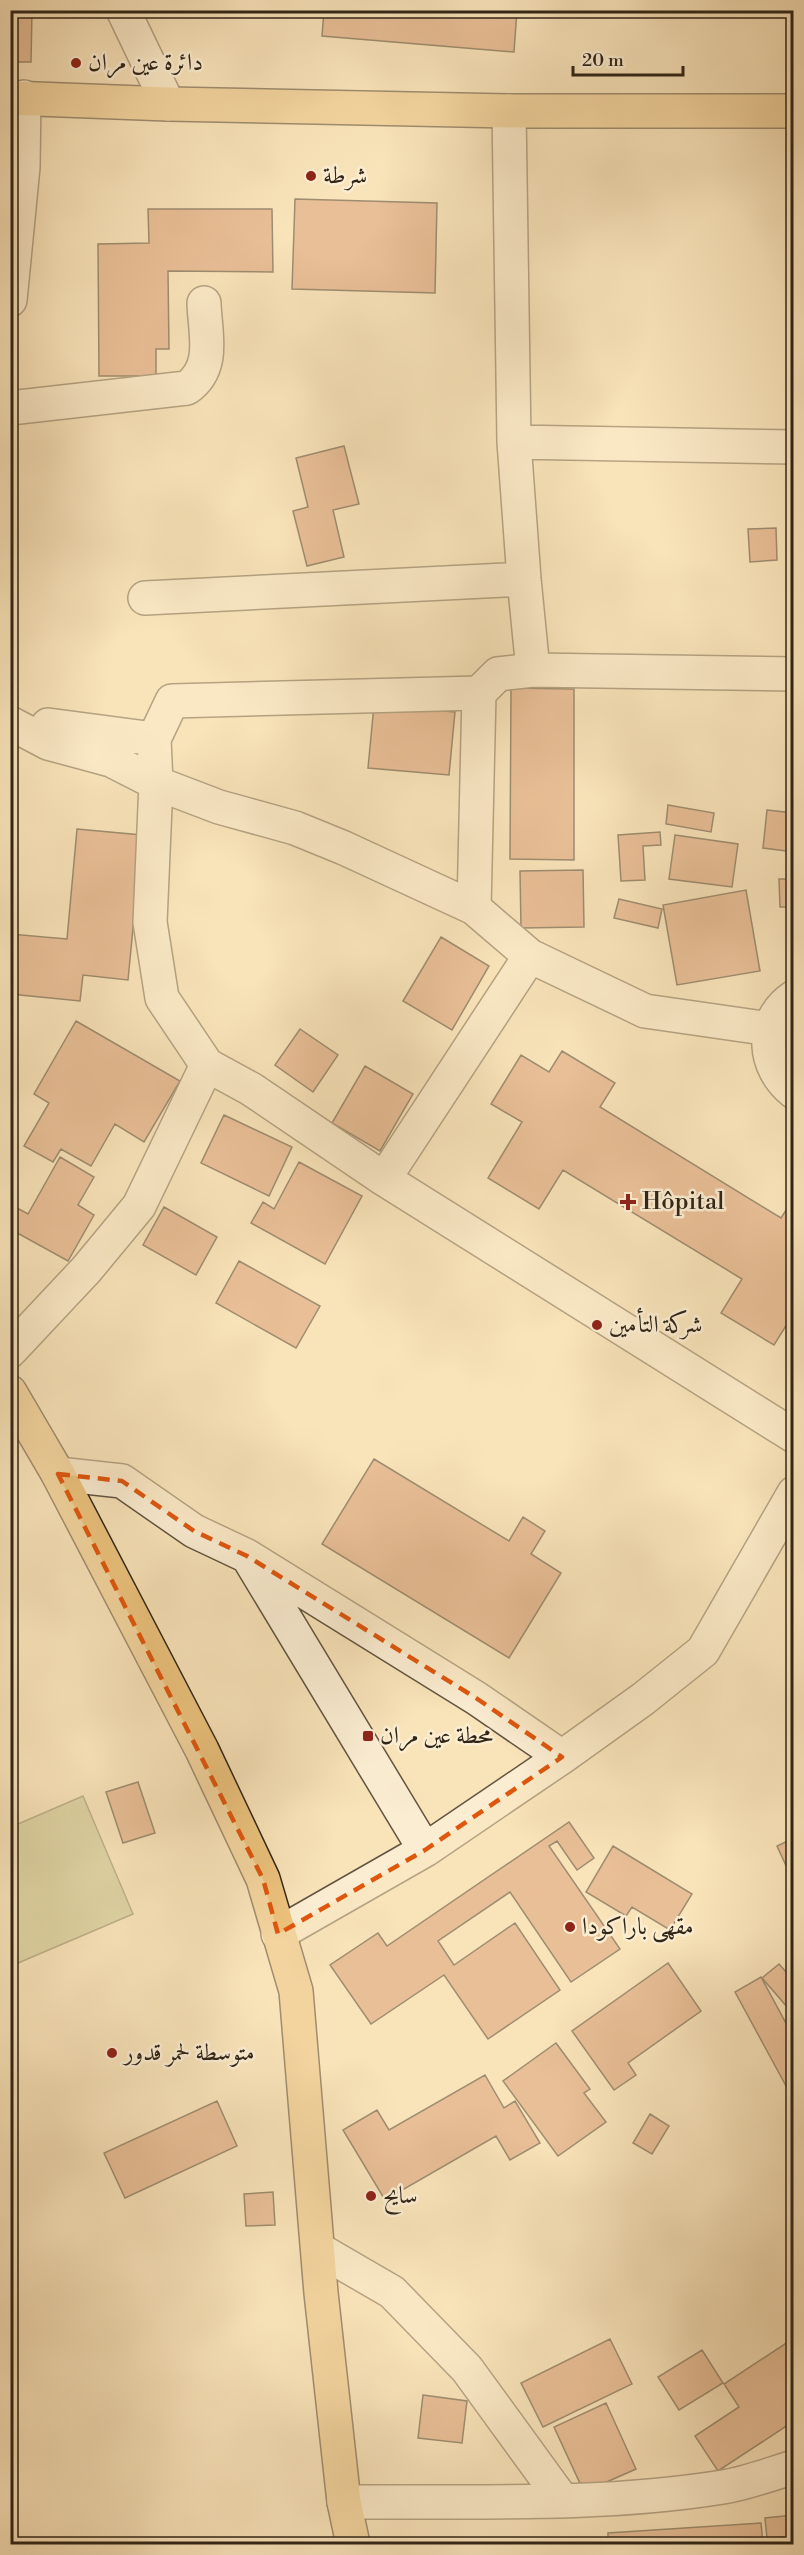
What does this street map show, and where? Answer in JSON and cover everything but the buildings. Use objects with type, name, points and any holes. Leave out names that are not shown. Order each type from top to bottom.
[{"type":"main road","points":[[17,97],[168,104],[509,111],[794,111]]},
{"type":"main road","points":[[10,1392],[58,1474],[227,1803],[263,1879],[296,1991],[318,2249],[344,2502],[353,2544]]},
{"type":"street","points":[[123,10],[168,104]]},
{"type":"street","points":[[10,300],[17,168],[17,97]]},
{"type":"street","points":[[509,111],[514,442],[533,670]]},
{"type":"street","points":[[10,408],[187,388],[203,374],[207,361],[204,303]]},
{"type":"street","points":[[514,442],[794,447]]},
{"type":"street","points":[[145,598],[524,579]]},
{"type":"street","points":[[794,674],[533,670],[498,674],[479,693],[172,701],[154,739],[156,783],[150,922],[162,998],[207,1065],[251,1089],[384,1179],[794,1436]]},
{"type":"street","points":[[474,908],[479,693]]},
{"type":"street","points":[[10,722],[154,739]]},
{"type":"street","points":[[10,722],[48,743],[111,760],[156,783],[219,807],[295,828],[344,848],[474,908],[530,956],[645,1011],[770,1029]]},
{"type":"street","points":[[384,1179],[530,956]]},
{"type":"street","points":[[794,997],[778,1012],[770,1029],[768,1048],[772,1066],[782,1083],[794,1092]]},
{"type":"street","points":[[10,1351],[86,1270],[139,1206],[207,1065]]},
{"type":"street","points":[[58,1474],[122,1480],[195,1531],[247,1556],[476,1698],[562,1757]]},
{"type":"street","points":[[278,1934],[425,1850],[562,1757],[643,1699],[703,1651],[790,1508]]},
{"type":"street","points":[[247,1556],[425,1850]]},
{"type":"street","points":[[318,2249],[392,2292],[467,2369],[563,2501]]},
{"type":"street","points":[[344,2502],[563,2501],[622,2498],[725,2487],[794,2467]]},
{"type":"highlighted area","points":[[58,1474],[122,1481],[194,1531],[247,1556],[476,1698],[562,1757],[425,1850],[278,1934],[263,1879]]},
{"type":"green space","points":[[83,1796],[133,1914],[11,1966],[11,1827]]},
{"type":"place","name":"دائرة عين مران","points":[[76,63]]},
{"type":"place","name":"شرطة","points":[[311,176]]},
{"type":"place","name":"Hôpital","points":[[628,1202]]},
{"type":"place","name":"شركة التأمين","points":[[597,1325]]},
{"type":"place","name":"محطة عين مران","points":[[368,1736]]},
{"type":"place","name":"مقهى باراكودا","points":[[570,1927]]},
{"type":"place","name":"متوسطة لحمر قدور","points":[[112,2053]]},
{"type":"place","name":"سايح","points":[[371,2196]]}]
